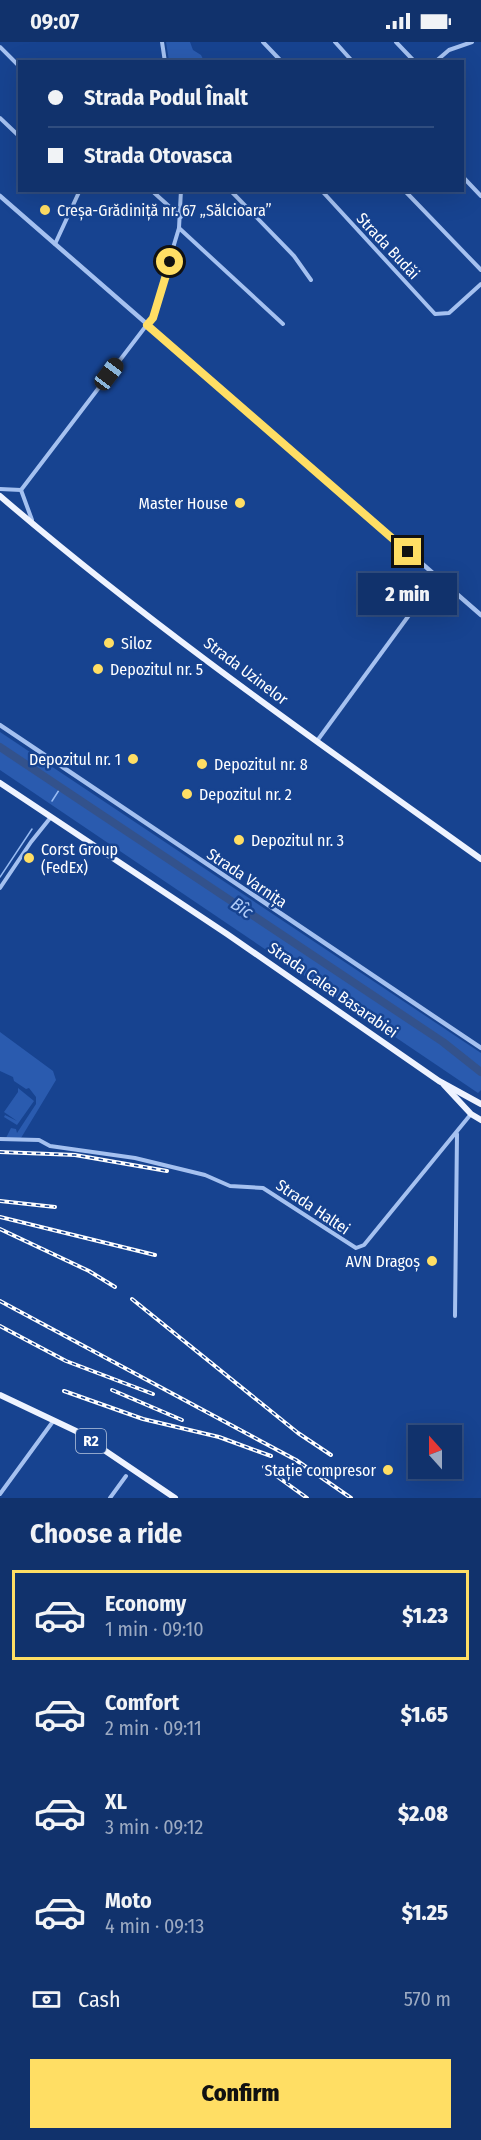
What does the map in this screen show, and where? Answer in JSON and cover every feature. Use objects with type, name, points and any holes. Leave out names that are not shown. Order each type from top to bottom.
[{"type":"main road","name":"Strada Uzinelor","points":[[0,496],[70,556],[316,741],[481,859]]},
{"type":"main road","name":"Strada Calea Basarabiei","points":[[3,785],[236,940],[440,1081],[479,1100],[475,1115],[440,1081]]},
{"type":"main road","name":"R2","points":[[0,1395],[55,1420],[175,1498]]},
{"type":"street","points":[[162,42],[165,60]]},
{"type":"street","points":[[263,42],[280,60]]},
{"type":"street","points":[[335,42],[351,60]]},
{"type":"street","points":[[396,42],[413,60]]},
{"type":"street","points":[[437,60],[449,50],[472,42]]},
{"type":"street","points":[[0,48],[18,65]]},
{"type":"street","points":[[0,118],[18,135]]},
{"type":"street","points":[[464,178],[481,196]]},
{"type":"street","points":[[56,244],[77,192]]},
{"type":"street","points":[[153,192],[181,217]]},
{"type":"street","points":[[21,490],[153,318],[179,228],[181,192]]},
{"type":"street","points":[[232,192],[294,256],[311,280]]},
{"type":"street","name":"Strada Budăi","points":[[323,192],[440,316],[449,313],[481,284]]},
{"type":"street","points":[[406,192],[481,270]]},
{"type":"street","points":[[0,196],[481,615]]},
{"type":"street","points":[[179,228],[283,324]]},
{"type":"street","points":[[0,489],[21,490]]},
{"type":"street","points":[[21,490],[34,526]]},
{"type":"street","points":[[316,741],[437,577]]},
{"type":"street","name":"Strada Varnița","points":[[0,725],[481,1048]]},
{"type":"street","points":[[0,793],[3,785]]},
{"type":"street","points":[[0,888],[30,842],[51,818]]},
{"type":"street","name":"Strada Haltei","points":[[0,1139],[39,1140],[50,1146],[135,1158],[205,1175],[230,1186],[263,1188],[356,1248],[364,1245],[457,1133],[475,1115]]},
{"type":"street","points":[[455,1316],[457,1133]]},
{"type":"street","points":[[0,1494],[55,1420]]},
{"type":"street","points":[[110,1498],[126,1476]]},
{"type":"street","points":[[163,1498],[166,1491]]},
{"type":"shaded area","points":[[166,42],[190,42],[193,50],[201,55],[204,60],[169,60]]},
{"type":"shaded area","points":[[0,732],[481,1053],[481,1090],[478,1093],[0,770]]},
{"type":"shaded area","points":[[0,1032],[53,1071],[56,1080],[21,1138],[6,1138],[11,1128],[16,1129],[17,1133],[36,1104],[36,1097],[29,1088],[26,1089],[14,1081],[13,1077],[0,1071]]},
{"type":"shaded area","points":[[18,1088],[34,1101],[17,1125],[4,1117],[5,1115],[17,1121],[4,1112],[18,1092]]},
{"type":"waterway","name":"Bîc","points":[[0,747],[443,1042],[481,1072]]},
{"type":"waterway","points":[[52,801],[61,787]]},
{"type":"waterway","points":[[0,877],[32,829]]},
{"type":"railway","points":[[0,1152],[75,1155],[167,1171]]},
{"type":"railway","points":[[0,1201],[55,1207]]},
{"type":"railway","points":[[0,1217],[155,1255]]},
{"type":"railway","points":[[0,1229],[89,1271],[115,1287]]},
{"type":"railway","points":[[132,1299],[298,1433],[331,1455]]},
{"type":"railway","points":[[0,1301],[296,1460],[351,1498]]},
{"type":"railway","points":[[0,1326],[66,1361],[153,1394]]},
{"type":"railway","points":[[112,1390],[182,1420]]},
{"type":"railway","points":[[64,1391],[143,1419],[219,1437],[271,1456]]},
{"type":"railway","points":[[264,1467],[307,1498]]},
{"type":"place","name":"Creșa-Grădiniță nr. 67 „Sălcioara”","points":[[45,210]]},
{"type":"place","name":"Master House","points":[[240,503]]},
{"type":"place","name":"Siloz","points":[[109,643]]},
{"type":"place","name":"Depozitul nr. 5","points":[[98,669]]},
{"type":"place","name":"Depozitul nr. 1","points":[[133,759]]},
{"type":"place","name":"Depozitul nr. 8","points":[[202,764]]},
{"type":"place","name":"Depozitul nr. 2","points":[[187,794]]},
{"type":"place","name":"Depozitul nr. 3","points":[[239,840]]},
{"type":"place","name":"Corst Group (FedEx)","points":[[29,858]]},
{"type":"place","name":"AVN Dragoș","points":[[432,1261]]},
{"type":"place","name":"Stație compresor","points":[[388,1470]]},
{"type":"route","points":[[170,262],[153,318],[147,325],[408,552]]}]
